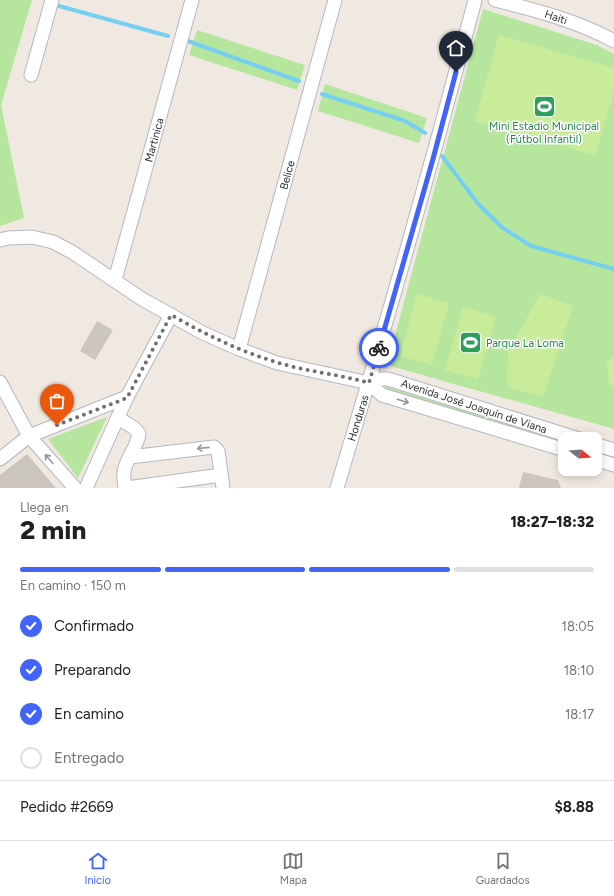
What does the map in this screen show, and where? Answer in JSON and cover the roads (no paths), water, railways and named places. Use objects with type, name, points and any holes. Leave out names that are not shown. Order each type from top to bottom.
[{"type":"street","points":[[31,75],[52,0]]},
{"type":"street","name":"Martinica","points":[[115,280],[192,0]]},
{"type":"street","name":"Belice","points":[[239,349],[334,0]]},
{"type":"street","name":"Honduras","points":[[337,488],[369,383],[433,159],[475,0]]},
{"type":"street","name":"Haiti","points":[[495,0],[564,20],[599,33],[614,41]]},
{"type":"street","name":"Avenida José Joaquín de Viana","points":[[0,240],[8,238],[32,237],[53,242],[72,252],[142,299],[203,333],[239,349],[278,363],[369,383],[382,395],[558,448]]},
{"type":"street","points":[[86,488],[127,398],[171,315]]},
{"type":"street","name":"Avenida José Joaquín de Viana","points":[[369,383],[379,379],[388,379],[558,432]]},
{"type":"street","points":[[0,382],[29,436],[75,488]]},
{"type":"street","points":[[0,459],[29,436],[127,398]]},
{"type":"street","points":[[118,418],[134,428],[139,434],[138,441],[124,472],[126,488],[222,475]]},
{"type":"street","points":[[530,440],[535,425]]},
{"type":"street","points":[[602,446],[614,450]]},
{"type":"street","points":[[130,457],[214,447],[218,452],[223,488]]},
{"type":"street","points":[[602,461],[614,465]]},
{"type":"waterway","points":[[59,6],[168,36]]},
{"type":"waterway","points":[[188,41],[299,81]]},
{"type":"waterway","points":[[322,94],[405,121],[425,133]]},
{"type":"waterway","points":[[442,156],[479,205],[503,228],[531,246],[614,269]]},
{"type":"place","name":"Mini Estadio Municipal (Fútbol Infantil)","points":[[544,106]]},
{"type":"place","name":"Parque La Loma","points":[[471,343]]}]
